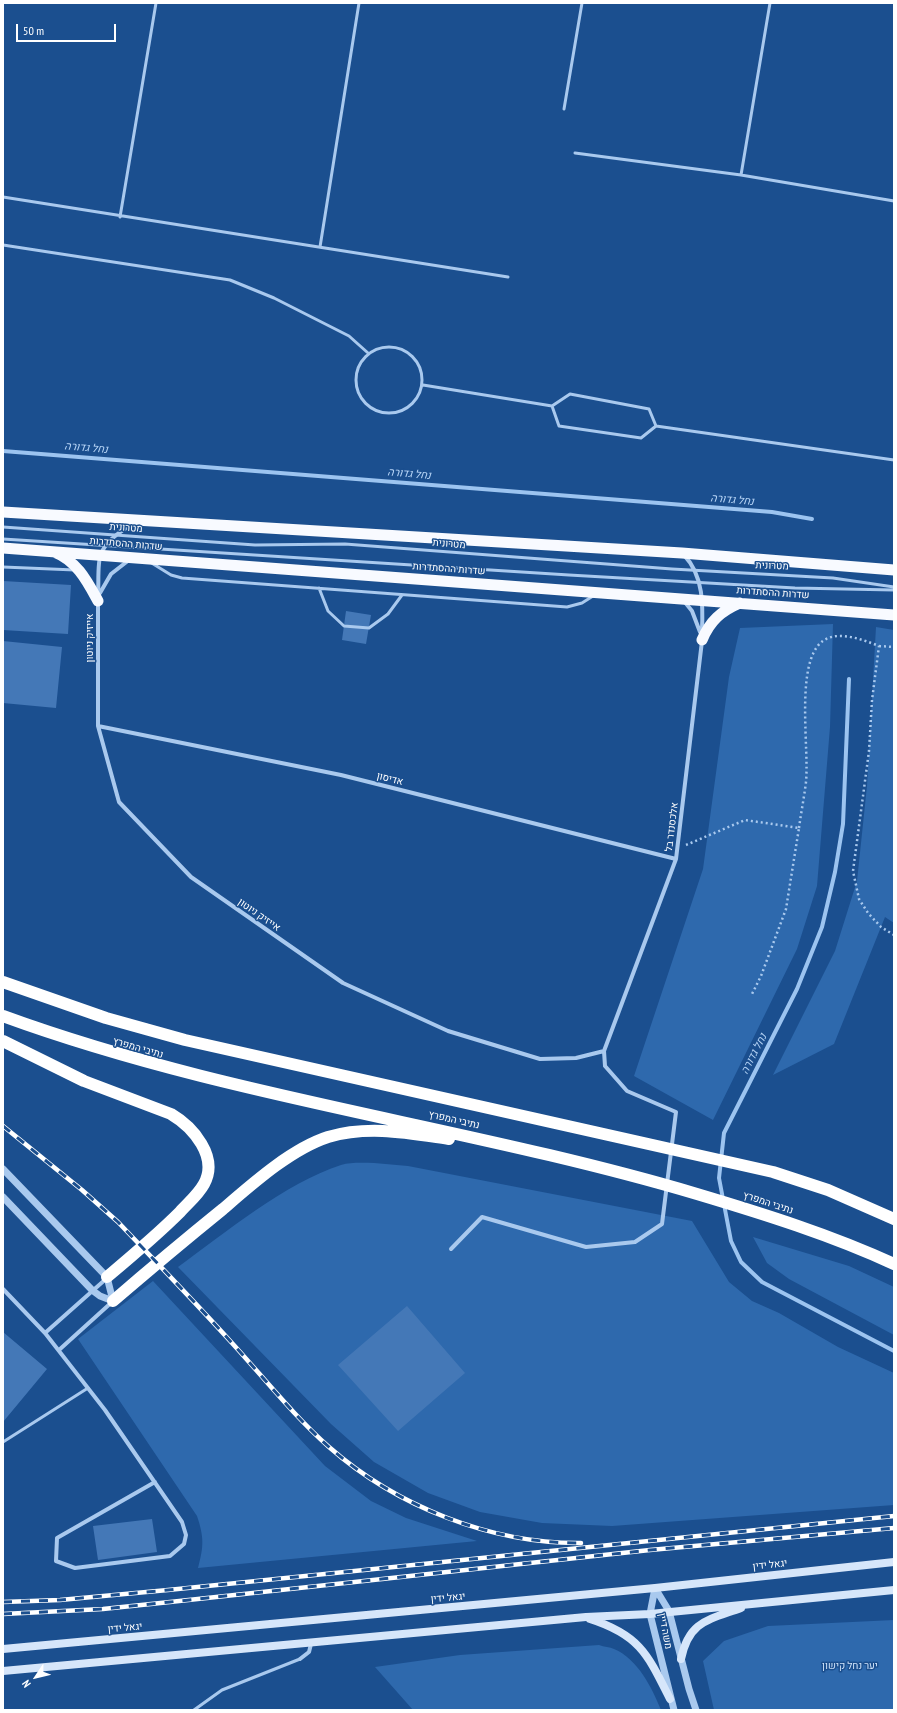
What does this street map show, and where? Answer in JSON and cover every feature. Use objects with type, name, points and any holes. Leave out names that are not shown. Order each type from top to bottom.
[{"type":"highway","points":[[3,512],[682,553],[894,570]]},
{"type":"highway","name":"שדרות ההסתדרות","points":[[3,548],[103,550],[139,557],[894,615]]},
{"type":"highway","points":[[48,550],[69,560],[79,570],[98,601]]},
{"type":"highway","points":[[702,640],[708,626],[718,615],[742,603]]},
{"type":"highway","name":"נתיבי המפרץ","points":[[3,982],[106,1018],[185,1040],[650,1143],[773,1172],[828,1190],[894,1219]]},
{"type":"highway","name":"נתיבי המפרץ","points":[[3,1016],[97,1048],[177,1071],[555,1156],[646,1179],[820,1233],[894,1264]]},
{"type":"highway","points":[[3,1041],[84,1081],[171,1114],[192,1130],[206,1152],[208,1170],[204,1183],[194,1198],[156,1235],[107,1277]]},
{"type":"highway","points":[[113,1301],[263,1176],[305,1148],[328,1138],[378,1130],[410,1132],[555,1156]]},
{"type":"main road","name":"יגאל ידין","points":[[3,1649],[655,1588],[894,1562]]},
{"type":"main road","points":[[3,1671],[586,1618],[650,1614],[894,1590]]},
{"type":"main road","points":[[681,1659],[684,1642],[695,1628],[710,1619],[753,1604]]},
{"type":"main road","points":[[586,1618],[611,1626],[631,1638],[650,1661],[670,1699]]},
{"type":"street","points":[[103,550],[116,535],[138,521]]},
{"type":"street","name":"אייזיק ניוטון","points":[[103,550],[98,601],[98,726],[119,802],[191,877],[343,983],[448,1031],[540,1059],[576,1058],[604,1051]]},
{"type":"street","name":"אלכסנדר בל","points":[[604,1051],[676,859],[678,848],[702,640],[703,600],[695,571],[682,553]]},
{"type":"street","name":"אייזיק ניוטון","points":[[98,601],[101,590],[111,574],[139,557]]},
{"type":"street","name":"אלכסנדר בל","points":[[680,599],[692,611],[699,626],[702,640]]},
{"type":"street","name":"אדיסון","points":[[98,726],[341,775],[676,859]]},
{"type":"street","points":[[451,1249],[482,1217],[586,1247],[636,1242],[662,1224],[676,1112],[627,1091],[605,1066],[604,1051]]},
{"type":"street","points":[[3,1170],[107,1277],[113,1301]]},
{"type":"street","points":[[3,1197],[92,1290],[100,1296],[113,1301]]},
{"type":"street","points":[[45,1333],[107,1277]]},
{"type":"street","points":[[3,1289],[45,1333],[88,1388],[155,1482],[182,1522],[186,1535],[184,1544],[170,1556],[76,1568],[56,1561],[57,1538],[155,1482]]},
{"type":"street","points":[[59,1350],[113,1301]]},
{"type":"street","name":"משה דיין","points":[[655,1588],[669,1611],[696,1710]]},
{"type":"street","name":"משה דיין","points":[[655,1588],[650,1614],[670,1699],[674,1710]]},
{"type":"street","points":[[300,1659],[309,1652],[311,1644]]},
{"type":"lane","points":[[120,216],[156,3]]},
{"type":"lane","points":[[320,247],[359,3]]},
{"type":"lane","points":[[564,109],[582,3]]},
{"type":"lane","points":[[741,175],[770,3]]},
{"type":"lane","points":[[575,153],[741,175],[894,201]]},
{"type":"lane","points":[[3,197],[508,277]]},
{"type":"lane","points":[[3,245],[230,280],[274,298],[349,336],[368,353]]},
{"type":"lane","points":[[389,346],[401,348],[411,354],[418,362],[422,373],[422,385],[419,395],[413,404],[404,410],[388,413],[373,410],[364,403],[358,394],[355,383],[356,372],[360,362],[368,353],[378,348],[389,346]]},
{"type":"lane","points":[[422,385],[552,406],[570,394],[649,409],[656,426]]},
{"type":"lane","points":[[552,406],[559,426],[641,438],[656,426],[894,460]]},
{"type":"lane","name":"מטרונית","points":[[3,527],[255,545],[344,544],[695,571],[833,578],[894,588]]},
{"type":"lane","name":"מטרונית","points":[[3,539],[103,550],[838,590],[894,588]]},
{"type":"lane","points":[[139,557],[171,575],[182,578],[402,595],[567,607],[582,603],[599,592]]},
{"type":"lane","points":[[3,567],[79,570]]},
{"type":"lane","points":[[319,588],[328,611],[344,626],[369,628],[388,614],[402,595]]},
{"type":"lane","points":[[3,1442],[88,1388]]},
{"type":"lane","points":[[194,1710],[222,1690],[300,1659]]},
{"type":"path","points":[[751,996],[761,976],[786,909],[806,782],[805,705],[808,667],[817,647],[826,640],[841,636],[857,637],[879,646],[894,647]]},
{"type":"path","points":[[879,646],[872,700],[869,751],[853,871],[859,899],[868,913],[881,927],[894,934]]},
{"type":"path","points":[[678,848],[745,820],[799,828]]},
{"type":"green space","points":[[833,624],[830,727],[817,886],[797,949],[713,1120],[634,1076],[703,869],[729,677],[740,628]]},
{"type":"green space","points":[[876,627],[894,630],[894,923],[885,917],[834,1044],[773,1075],[835,951],[857,881],[867,786]]},
{"type":"green space","points":[[353,1163],[408,1166],[692,1221],[729,1282],[752,1301],[779,1313],[838,1347],[894,1373],[894,1505],[612,1526],[542,1523],[480,1512],[428,1493],[374,1462],[331,1424],[178,1267],[256,1210],[299,1184],[320,1173],[341,1165]]},
{"type":"green space","points":[[753,1237],[849,1266],[894,1287],[894,1335],[789,1279],[767,1263]]},
{"type":"green space","points":[[153,1281],[325,1466],[371,1501],[406,1518],[477,1541],[198,1568],[202,1542],[201,1530],[197,1516],[78,1339]]},
{"type":"green space","name":"יער נחל קישון","points":[[894,1620],[894,1710],[714,1710],[703,1661],[724,1641],[768,1626]]},
{"type":"green space","points":[[599,1645],[614,1649],[623,1654],[637,1667],[649,1684],[661,1710],[413,1710],[375,1667],[460,1655]]},
{"type":"building","points":[[3,581],[71,585],[68,634],[3,630]]},
{"type":"building","points":[[346,611],[371,615],[366,644],[342,640]]},
{"type":"building","points":[[3,641],[62,647],[56,708],[3,703]]},
{"type":"building","points":[[407,1306],[465,1373],[398,1431],[338,1365]]},
{"type":"building","points":[[3,1332],[47,1369],[3,1422]]},
{"type":"building","points":[[152,1519],[157,1552],[98,1560],[93,1526]]},
{"type":"waterway","name":"נחל גדורה","points":[[3,451],[772,512],[812,519]]},
{"type":"waterway","name":"נחל גדורה","points":[[849,679],[843,824],[835,872],[822,927],[797,989],[724,1133],[719,1178],[731,1241],[741,1262],[762,1282],[894,1351]]},
{"type":"railway","points":[[3,1126],[82,1190],[118,1222],[190,1297],[304,1423],[329,1447],[355,1468],[414,1504],[446,1518],[479,1529],[513,1537],[547,1542],[581,1543]]},
{"type":"railway","points":[[3,1602],[60,1600],[168,1590],[894,1516]]},
{"type":"railway","points":[[3,1614],[103,1609],[650,1550],[894,1528]]}]
